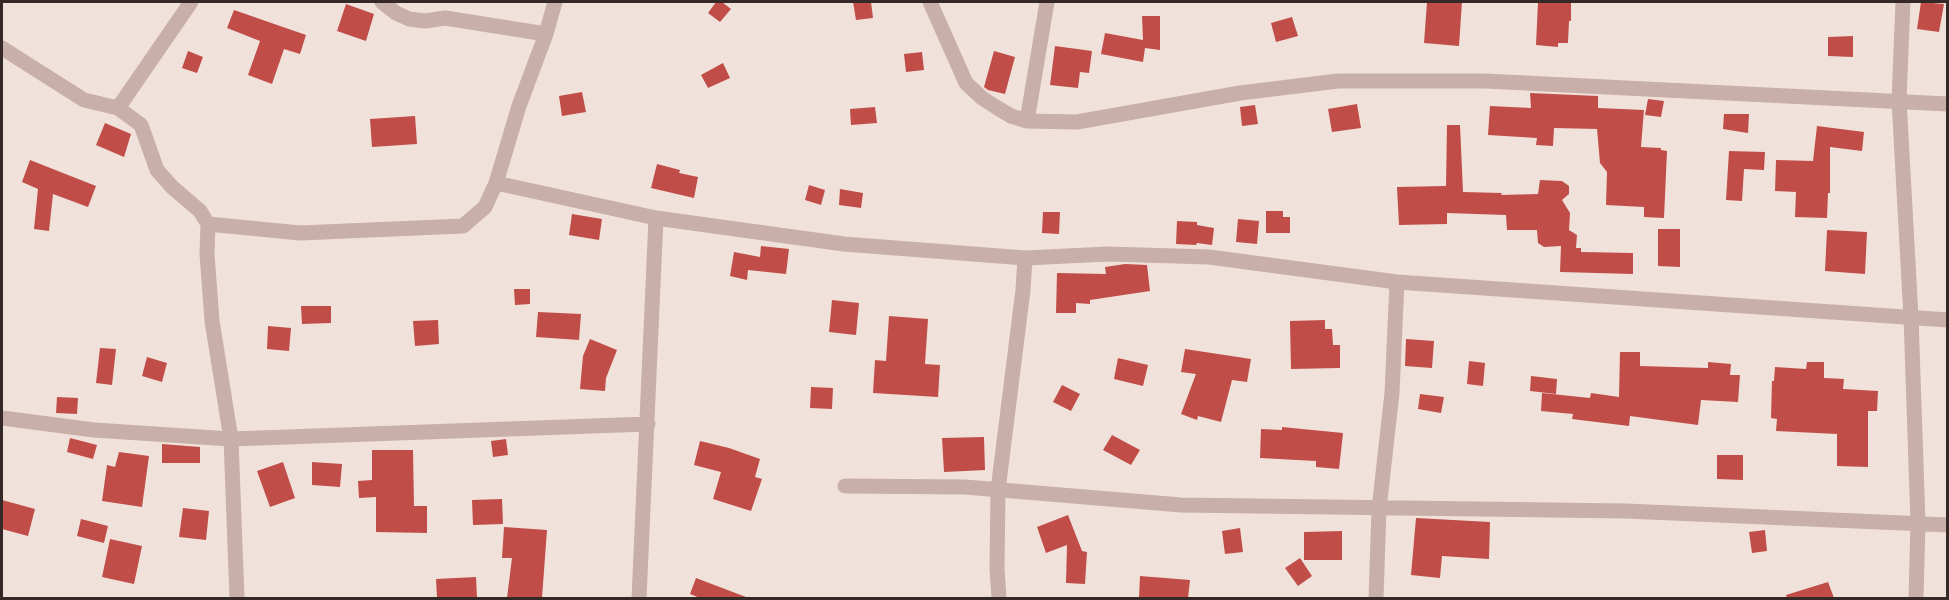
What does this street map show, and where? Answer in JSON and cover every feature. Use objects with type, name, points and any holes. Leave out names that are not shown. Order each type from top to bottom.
[{"type":"street","points":[[118,108],[191,2]]},
{"type":"street","points":[[382,2],[396,13],[409,19],[425,21],[445,18],[546,34]]},
{"type":"street","points":[[208,224],[300,233],[463,226],[485,207],[496,183],[519,106],[546,34],[555,2]]},
{"type":"street","points":[[930,2],[966,83],[996,107],[1011,116],[1027,121],[1077,122],[1240,93],[1338,81],[1485,81],[1947,104]]},
{"type":"street","points":[[1027,121],[1047,2]]},
{"type":"street","points":[[1903,2],[1899,100],[1911,316],[1918,523],[1916,598]]},
{"type":"street","points":[[2,48],[84,100],[118,108],[141,125],[157,170],[172,187],[200,211],[208,224],[207,254],[212,321],[231,439],[237,598]]},
{"type":"street","points":[[496,183],[657,218],[844,244],[1025,258],[1108,255],[1209,257],[1397,282],[1947,320]]},
{"type":"street","points":[[639,598],[657,218]]},
{"type":"street","points":[[999,598],[998,490],[1025,258]]},
{"type":"street","points":[[1376,598],[1379,509],[1392,393],[1397,282]]},
{"type":"street","points":[[2,418],[94,430],[231,439],[648,423]]},
{"type":"street","points":[[845,486],[965,487],[1181,505],[1626,511],[1947,525]]},
{"type":"building","points":[[716,2],[722,2],[731,9],[720,22],[708,13]]},
{"type":"building","points":[[853,2],[871,2],[873,18],[856,20]]},
{"type":"building","points":[[1427,2],[1462,2],[1459,46],[1424,43]]},
{"type":"building","points":[[1538,2],[1571,2],[1568,43],[1558,43],[1558,47],[1536,45]]},
{"type":"building","points":[[1921,2],[1944,4],[1939,32],[1917,29]]},
{"type":"building","points":[[346,4],[374,14],[366,41],[337,31]]},
{"type":"building","points":[[234,10],[306,35],[300,54],[284,49],[272,84],[248,75],[260,41],[227,28]]},
{"type":"building","points":[[1142,16],[1160,16],[1160,50],[1145,48],[1143,62],[1101,54],[1105,33],[1143,40]]},
{"type":"building","points":[[1292,17],[1298,36],[1276,42],[1271,23]]},
{"type":"building","points":[[1853,36],[1853,57],[1828,56],[1828,37]]},
{"type":"building","points":[[1055,46],[1092,51],[1089,73],[1080,72],[1078,88],[1050,85]]},
{"type":"building","points":[[188,51],[203,57],[197,73],[182,68]]},
{"type":"building","points":[[994,51],[1015,57],[1005,94],[984,87]]},
{"type":"building","points":[[922,52],[924,70],[906,72],[904,54]]},
{"type":"building","points":[[723,63],[730,78],[708,88],[701,75]]},
{"type":"building","points":[[582,92],[586,112],[562,116],[559,96]]},
{"type":"building","points":[[1530,93],[1598,96],[1598,108],[1644,110],[1641,147],[1661,148],[1667,151],[1664,218],[1644,217],[1644,207],[1606,205],[1607,172],[1600,163],[1597,129],[1554,128],[1553,146],[1536,145],[1537,138],[1488,135],[1490,106],[1531,108]]},
{"type":"building","points":[[1648,99],[1664,101],[1661,117],[1645,115]]},
{"type":"building","points":[[1357,104],[1361,128],[1332,132],[1328,109]]},
{"type":"building","points":[[1255,105],[1258,124],[1242,126],[1240,107]]},
{"type":"building","points":[[875,107],[877,123],[851,125],[850,109]]},
{"type":"building","points":[[1724,114],[1749,114],[1748,133],[1723,129]]},
{"type":"building","points":[[415,116],[417,144],[372,147],[370,119]]},
{"type":"building","points":[[105,123],[131,134],[124,157],[96,145]]},
{"type":"building","points":[[1447,125],[1460,125],[1463,192],[1502,193],[1501,195],[1538,194],[1540,180],[1562,181],[1569,186],[1569,194],[1562,200],[1570,213],[1569,230],[1577,235],[1576,248],[1581,248],[1581,252],[1633,253],[1633,274],[1560,272],[1561,246],[1544,247],[1538,243],[1537,230],[1507,230],[1506,215],[1447,213],[1447,224],[1399,225],[1397,187],[1446,186]]},
{"type":"building","points":[[1817,126],[1864,132],[1862,151],[1830,147],[1830,193],[1828,193],[1827,218],[1795,217],[1796,192],[1775,191],[1776,160],[1813,161]]},
{"type":"building","points":[[1729,151],[1765,152],[1764,170],[1744,169],[1742,201],[1726,200]]},
{"type":"building","points":[[30,160],[96,186],[88,207],[53,194],[49,231],[34,229],[38,189],[22,182]]},
{"type":"building","points":[[657,164],[680,170],[679,173],[698,177],[694,198],[651,188]]},
{"type":"building","points":[[809,185],[825,190],[821,205],[805,200]]},
{"type":"building","points":[[840,189],[863,193],[861,208],[839,205]]},
{"type":"building","points":[[1266,211],[1283,211],[1283,217],[1290,217],[1290,233],[1266,233]]},
{"type":"building","points":[[1043,212],[1060,212],[1059,234],[1042,233]]},
{"type":"building","points":[[572,214],[602,219],[599,240],[569,235]]},
{"type":"building","points":[[1238,219],[1259,221],[1257,244],[1236,242]]},
{"type":"building","points":[[1177,221],[1197,222],[1197,225],[1214,228],[1212,245],[1176,244]]},
{"type":"building","points":[[1658,229],[1680,229],[1680,267],[1658,266]]},
{"type":"building","points":[[1827,230],[1867,232],[1865,274],[1825,271]]},
{"type":"building","points":[[761,246],[789,249],[786,274],[748,270],[747,280],[730,276],[734,252],[760,257]]},
{"type":"building","points":[[1125,264],[1147,265],[1150,291],[1090,300],[1090,304],[1076,303],[1076,313],[1056,313],[1057,273],[1106,274],[1105,267]]},
{"type":"building","points":[[514,289],[530,289],[530,304],[515,305]]},
{"type":"building","points":[[832,300],[859,303],[856,335],[829,332]]},
{"type":"building","points":[[301,306],[331,306],[331,323],[302,324]]},
{"type":"building","points":[[538,312],[581,314],[579,340],[536,337]]},
{"type":"building","points":[[889,316],[928,319],[925,364],[940,365],[938,397],[873,393],[875,360],[886,361]]},
{"type":"building","points":[[438,320],[439,344],[415,346],[413,321]]},
{"type":"building","points":[[1325,320],[1325,329],[1332,329],[1333,345],[1340,345],[1340,368],[1291,369],[1290,321]]},
{"type":"building","points":[[268,326],[291,328],[289,351],[267,349]]},
{"type":"building","points":[[590,339],[617,350],[606,378],[605,391],[580,389],[583,356]]},
{"type":"building","points":[[1406,339],[1434,341],[1432,368],[1405,366]]},
{"type":"building","points":[[100,348],[116,349],[112,385],[96,383]]},
{"type":"building","points":[[1185,349],[1251,359],[1247,382],[1232,380],[1221,422],[1198,416],[1197,420],[1181,414],[1196,374],[1181,372]]},
{"type":"building","points":[[1620,352],[1640,352],[1640,366],[1708,368],[1708,362],[1731,364],[1730,375],[1740,375],[1738,402],[1701,400],[1698,425],[1630,416],[1629,426],[1572,419],[1573,414],[1541,411],[1542,393],[1590,398],[1591,393],[1619,397]]},
{"type":"building","points":[[147,357],[167,363],[162,382],[142,376]]},
{"type":"building","points":[[1118,358],[1148,365],[1143,386],[1114,379]]},
{"type":"building","points":[[1469,361],[1485,363],[1483,386],[1467,384]]},
{"type":"building","points":[[1807,362],[1824,362],[1824,378],[1844,379],[1843,389],[1878,391],[1877,411],[1868,411],[1868,467],[1837,466],[1837,434],[1776,431],[1777,419],[1771,418],[1772,381],[1774,381],[1775,367],[1806,369]]},
{"type":"building","points":[[1531,376],[1557,379],[1556,394],[1530,391]]},
{"type":"building","points":[[1062,385],[1080,394],[1071,411],[1053,402]]},
{"type":"building","points":[[811,387],[833,388],[832,409],[810,408]]},
{"type":"building","points":[[1420,394],[1444,397],[1441,413],[1418,409]]},
{"type":"building","points":[[57,397],[78,398],[77,414],[56,413]]},
{"type":"building","points":[[1282,427],[1343,433],[1339,469],[1316,467],[1316,461],[1260,458],[1261,429],[1282,430]]},
{"type":"building","points":[[1112,435],[1140,450],[1131,465],[1103,450]]},
{"type":"building","points":[[984,437],[985,470],[944,472],[942,438]]},
{"type":"building","points":[[70,438],[97,445],[93,459],[67,452]]},
{"type":"building","points":[[506,439],[508,455],[493,457],[491,441]]},
{"type":"building","points":[[700,441],[760,459],[755,477],[762,479],[751,511],[713,499],[721,472],[694,465]]},
{"type":"building","points":[[162,444],[200,447],[200,463],[162,463]]},
{"type":"building","points":[[372,450],[413,450],[414,506],[427,506],[427,533],[376,532],[376,497],[359,498],[358,481],[372,480]]},
{"type":"building","points":[[119,452],[149,456],[142,507],[102,501],[107,465],[115,467]]},
{"type":"building","points":[[1717,455],[1743,455],[1743,480],[1717,479]]},
{"type":"building","points":[[283,462],[295,498],[270,507],[257,471]]},
{"type":"building","points":[[312,462],[342,464],[340,487],[312,485]]},
{"type":"building","points":[[502,499],[503,524],[473,525],[472,500]]},
{"type":"building","points":[[2,500],[35,509],[28,536],[2,529]]},
{"type":"building","points":[[183,508],[209,511],[206,540],[179,537]]},
{"type":"building","points":[[1068,515],[1082,551],[1087,552],[1085,584],[1066,583],[1067,545],[1046,553],[1037,527]]},
{"type":"building","points":[[1416,518],[1490,522],[1489,559],[1442,556],[1440,578],[1411,575]]},
{"type":"building","points":[[81,519],[108,526],[104,543],[77,536]]},
{"type":"building","points":[[504,527],[547,530],[542,598],[507,598],[512,558],[502,558]]},
{"type":"building","points":[[1240,528],[1243,552],[1225,554],[1222,531]]},
{"type":"building","points":[[1765,530],[1767,551],[1752,553],[1749,532]]},
{"type":"building","points":[[1342,531],[1342,560],[1304,560],[1304,532]]},
{"type":"building","points":[[110,539],[142,546],[134,584],[102,577]]},
{"type":"building","points":[[1300,558],[1312,576],[1298,586],[1285,568]]},
{"type":"building","points":[[1140,576],[1190,580],[1188,598],[1139,598]]},
{"type":"building","points":[[476,577],[477,598],[437,598],[436,579]]},
{"type":"building","points":[[696,578],[746,597],[700,598],[690,594]]},
{"type":"building","points":[[1828,582],[1834,598],[1787,598],[1786,595]]}]
